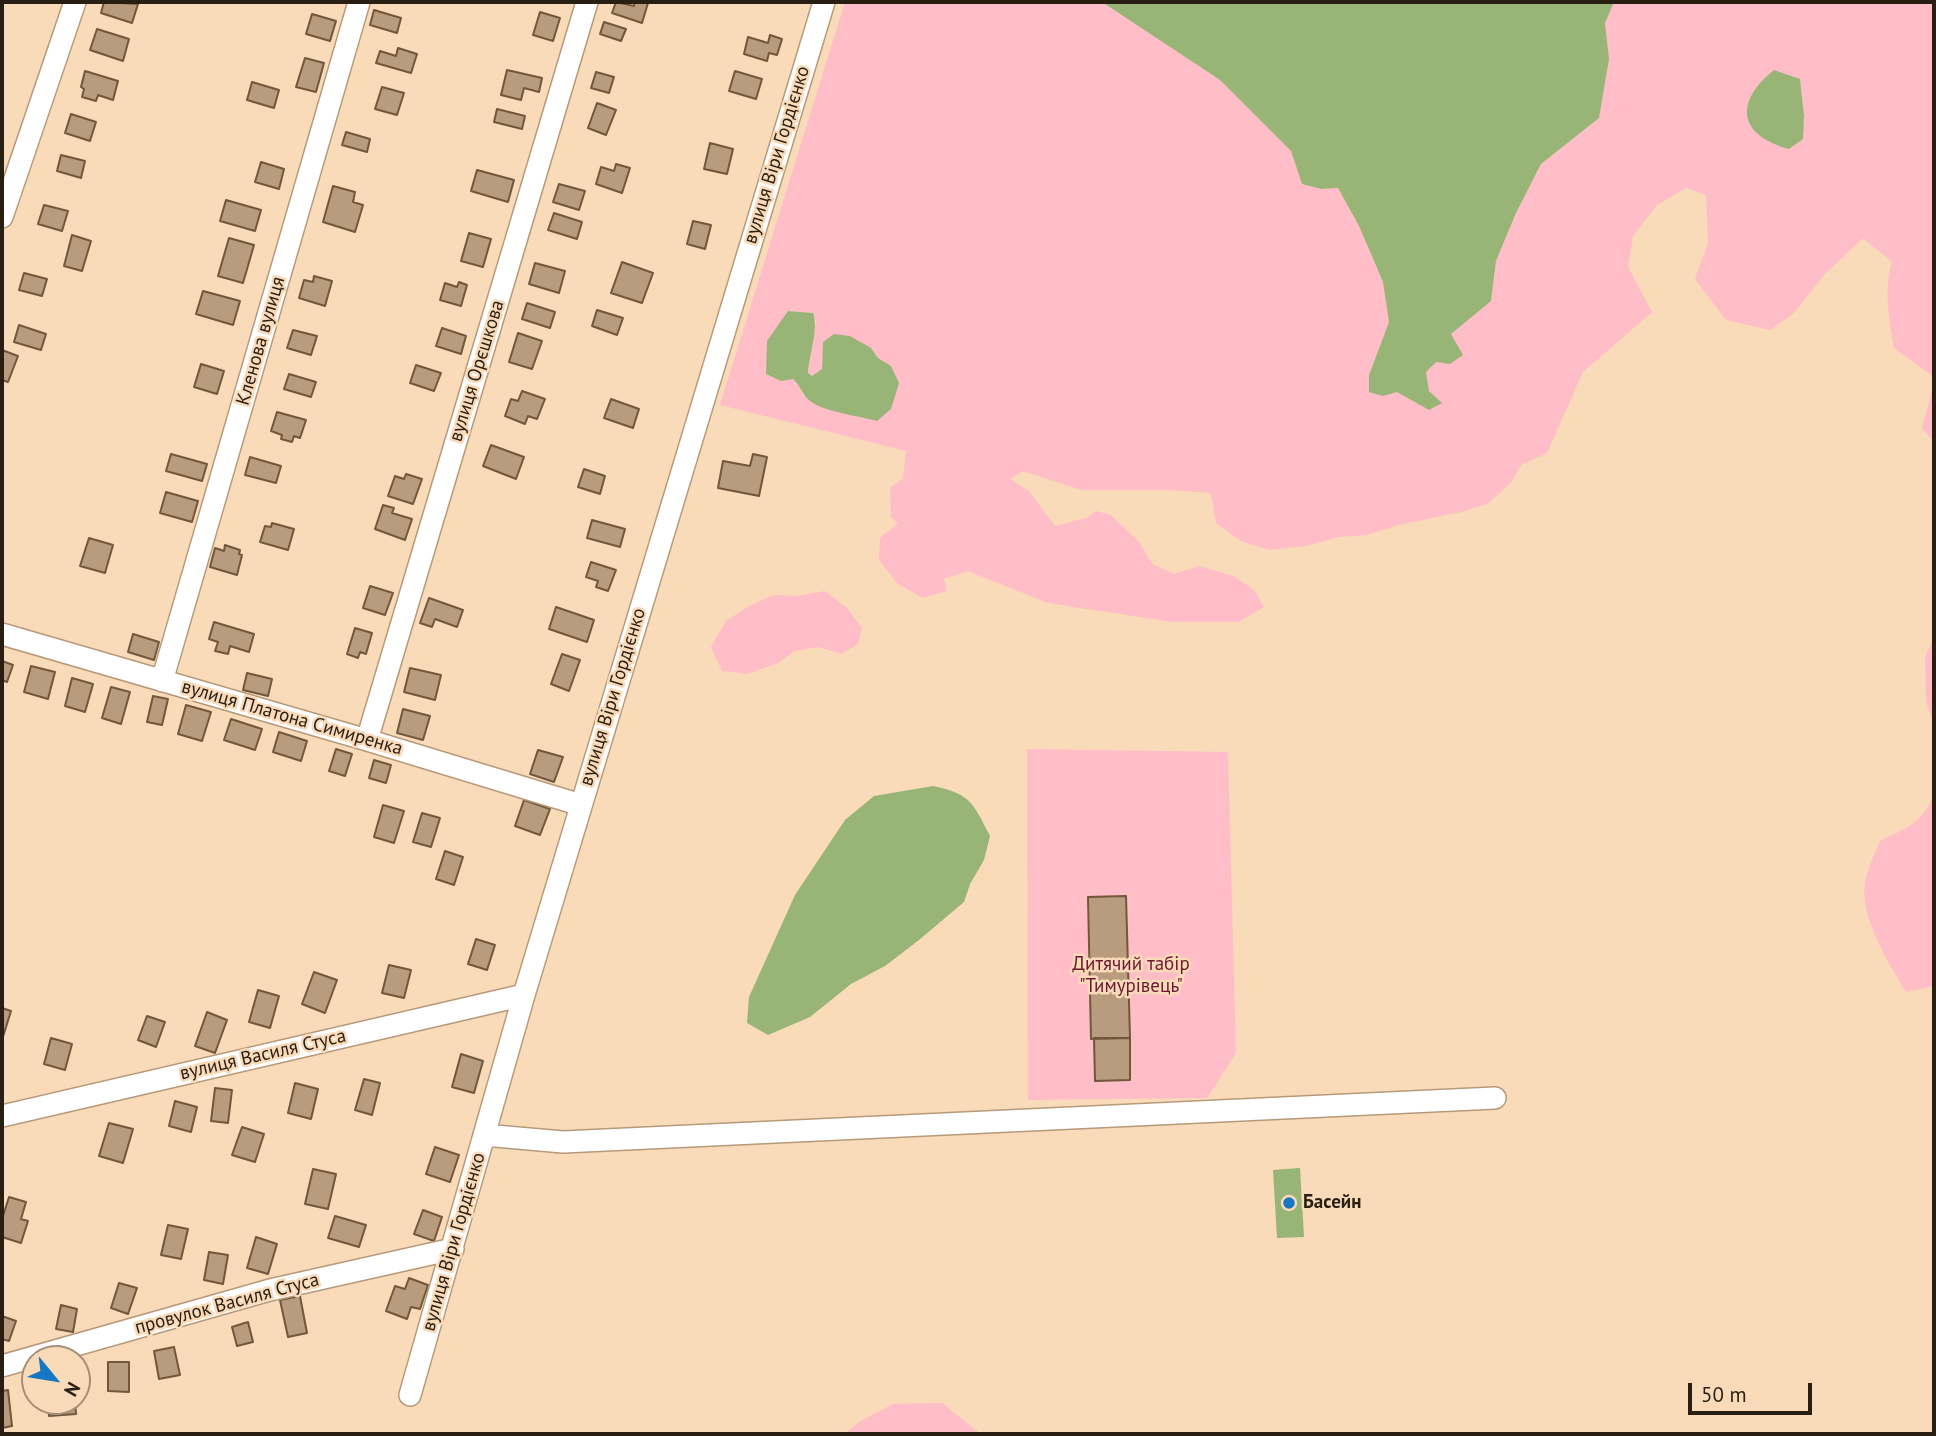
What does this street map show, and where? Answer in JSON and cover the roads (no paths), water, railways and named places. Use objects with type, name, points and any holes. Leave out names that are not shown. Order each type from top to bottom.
[{"type":"street","points":[[2,217],[75,2]]},
{"type":"street","name":"Кленова вулиця","points":[[162,681],[359,2]]},
{"type":"street","name":"вулиця Орєшкова","points":[[367,740],[587,2]]},
{"type":"street","name":"вулиця Віри Гордієнко","points":[[410,1395],[524,995],[824,2]]},
{"type":"street","name":"вулиця Платона Симиренка","points":[[2,634],[581,805]]},
{"type":"street","name":"вулиця Василя Стуса","points":[[2,1116],[524,995]]},
{"type":"street","points":[[484,1135],[563,1142],[1495,1098]]},
{"type":"street","name":"провулок Василя Стуса","points":[[2,1366],[270,1290],[453,1249]]},
{"type":"place","name":"Басейн","points":[[1289,1203]]},
{"type":"park label","name":"Дитячий табір \"Тимурівець\"","points":[[1131,976]]}]
